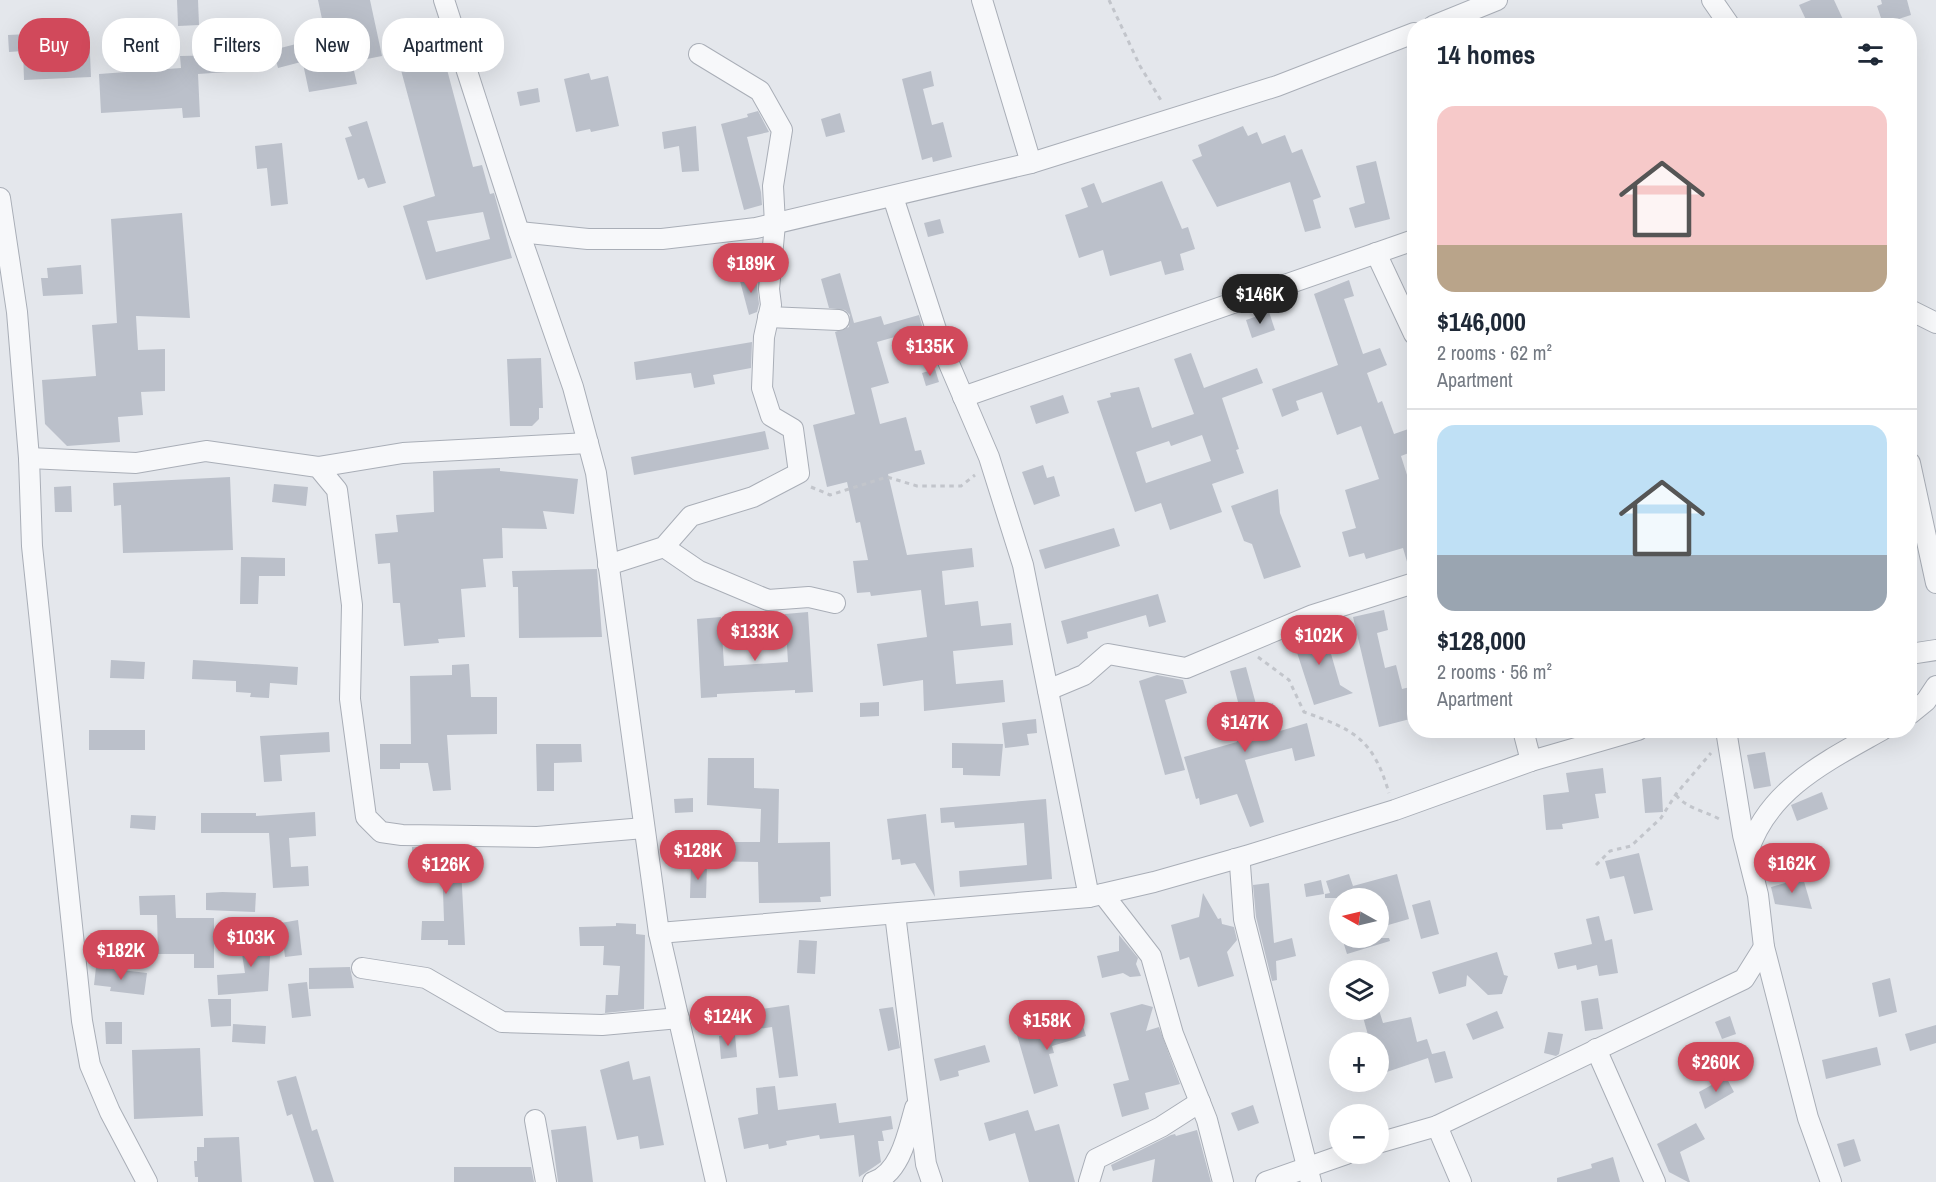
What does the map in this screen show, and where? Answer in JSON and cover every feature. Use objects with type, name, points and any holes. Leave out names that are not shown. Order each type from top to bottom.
[{"type":"street","points":[[444,0],[519,232],[573,387],[596,473],[659,933],[716,1182]]},
{"type":"street","points":[[982,0],[1031,163]]},
{"type":"street","points":[[1712,0],[1724,18]]},
{"type":"street","points":[[1450,18],[1485,2]]},
{"type":"street","points":[[519,232],[588,239],[662,238],[775,224],[1031,163],[1277,86],[1407,36]]},
{"type":"street","points":[[608,565],[664,547],[691,516],[753,496],[799,473],[793,429],[771,416],[762,388],[764,337],[768,317],[775,224],[772,186],[782,130],[760,91],[699,54]]},
{"type":"street","points":[[893,197],[937,334],[990,463],[1023,565],[1048,690],[1096,896],[1151,956],[1173,1034],[1200,1102],[1223,1182]]},
{"type":"street","points":[[0,198],[9,313],[29,458],[32,546],[82,1021],[90,1065],[110,1112],[147,1182]]},
{"type":"street","points":[[963,397],[1407,242]]},
{"type":"street","points":[[1376,253],[1407,319]]},
{"type":"street","points":[[1917,314],[1936,323]]},
{"type":"street","points":[[768,317],[839,320]]},
{"type":"street","points":[[29,458],[136,463],[206,452],[318,467],[403,453],[588,443]]},
{"type":"street","points":[[318,467],[337,490],[352,605],[350,699],[366,817],[381,832],[402,834],[537,837],[644,828]]},
{"type":"street","points":[[1917,495],[1936,583]]},
{"type":"street","points":[[664,547],[699,571],[768,600],[809,597],[835,603]]},
{"type":"street","points":[[1048,690],[1084,675],[1108,654],[1186,668],[1313,615],[1407,585]]},
{"type":"street","points":[[1917,653],[1936,650]]},
{"type":"street","points":[[1917,708],[1926,701],[1936,686]]},
{"type":"street","points":[[1525,738],[1531,761]]},
{"type":"street","points":[[659,933],[1096,896],[1235,859],[1395,810],[1531,761],[1610,738]]},
{"type":"street","points":[[1727,738],[1745,843],[1758,895],[1764,947],[1808,1118],[1831,1182]]},
{"type":"street","points":[[1745,843],[1773,804],[1810,772],[1868,738]]},
{"type":"street","points":[[1235,859],[1240,865],[1244,919],[1270,1015],[1308,1174]]},
{"type":"street","points":[[895,914],[926,1164],[932,1182]]},
{"type":"street","points":[[1389,1140],[1437,1125],[1744,979],[1764,947]]},
{"type":"street","points":[[362,968],[426,978],[502,1022],[602,1025],[679,1018]]},
{"type":"street","points":[[1596,1049],[1655,1182]]},
{"type":"street","points":[[873,1182],[883,1179],[903,1150],[918,1099]]},
{"type":"street","points":[[1089,1182],[1096,1160],[1161,1127],[1200,1102]]},
{"type":"street","points":[[535,1120],[546,1182]]},
{"type":"street","points":[[1437,1125],[1461,1182]]},
{"type":"street","points":[[1266,1182],[1308,1174],[1329,1163]]},
{"type":"path","points":[[1109,0],[1140,66],[1172,119]]},
{"type":"path","points":[[788,478],[830,495],[887,477],[917,486],[961,486],[990,463]]},
{"type":"path","points":[[1242,644],[1289,680],[1304,712],[1349,729],[1372,753],[1384,772],[1395,810]]},
{"type":"path","points":[[1596,865],[1611,851],[1631,846],[1661,818],[1676,794],[1721,738]]},
{"type":"path","points":[[1676,794],[1683,805],[1708,812],[1745,843]]},
{"type":"building","points":[[177,0],[198,0],[199,18],[192,18],[192,25],[180,26],[180,18],[178,18]]},
{"type":"building","points":[[318,0],[370,0],[382,56],[370,58],[370,18],[322,18]]},
{"type":"building","points":[[1811,0],[1834,0],[1842,18],[1805,18],[1799,5]]},
{"type":"building","points":[[1881,0],[1907,0],[1911,15],[1902,18],[1881,18],[1877,6],[1882,4]]},
{"type":"building","points":[[8,35],[18,35],[18,51],[9,52]]},
{"type":"building","points":[[294,45],[294,64],[282,67],[282,48]]},
{"type":"building","points":[[90,54],[91,77],[24,80],[24,72],[90,72]]},
{"type":"building","points":[[180,56],[192,56],[192,72],[227,72],[198,74],[200,117],[183,118],[182,108],[101,113],[99,74],[180,72]]},
{"type":"building","points":[[931,71],[934,86],[923,89],[932,125],[943,122],[952,157],[933,162],[932,157],[922,160],[902,79]]},
{"type":"building","points":[[305,72],[354,72],[357,84],[309,92]]},
{"type":"building","points":[[402,72],[448,72],[473,167],[482,165],[490,194],[494,193],[512,258],[426,280],[403,206],[435,196]],"holes":[[[483,212],[490,239],[436,252],[427,221]]]},
{"type":"building","points":[[589,73],[591,80],[608,76],[619,126],[591,132],[590,129],[576,132],[564,79]]},
{"type":"building","points":[[538,88],[540,102],[520,106],[517,92]]},
{"type":"building","points":[[758,111],[769,132],[747,137],[761,192],[762,205],[744,210],[721,124],[748,117],[747,114]]},
{"type":"building","points":[[840,113],[845,132],[826,137],[821,119]]},
{"type":"building","points":[[367,121],[386,183],[368,188],[364,178],[358,180],[345,138],[352,136],[348,127]]},
{"type":"building","points":[[696,126],[699,171],[682,172],[679,146],[664,149],[662,132]]},
{"type":"building","points":[[1243,126],[1248,136],[1257,132],[1262,144],[1285,135],[1292,153],[1302,149],[1321,197],[1313,200],[1321,228],[1305,232],[1290,182],[1217,207],[1192,160],[1202,156],[1198,145]]},
{"type":"building","points":[[282,143],[288,204],[271,206],[267,168],[257,169],[255,146]]},
{"type":"building","points":[[1376,161],[1390,219],[1355,228],[1349,208],[1365,203],[1356,166]]},
{"type":"building","points":[[1162,181],[1182,229],[1188,227],[1195,249],[1180,254],[1184,270],[1165,275],[1161,261],[1110,276],[1103,250],[1079,258],[1065,215],[1088,207],[1081,188],[1094,183],[1102,203]]},
{"type":"building","points":[[182,213],[190,318],[136,316],[138,350],[165,349],[165,391],[141,392],[143,415],[118,417],[120,442],[67,446],[45,424],[42,380],[96,376],[92,325],[117,323],[111,219]]},
{"type":"building","points":[[940,219],[944,233],[928,237],[924,223]]},
{"type":"building","points":[[81,265],[83,294],[43,296],[41,278],[48,278],[47,268]]},
{"type":"building","points":[[840,273],[854,323],[881,316],[884,325],[919,315],[923,329],[877,342],[889,383],[871,388],[880,424],[906,417],[915,451],[921,450],[925,464],[888,474],[907,555],[972,548],[974,567],[942,571],[945,605],[978,601],[981,626],[1011,623],[1013,645],[953,651],[956,684],[1003,680],[1005,702],[924,711],[923,680],[883,686],[877,644],[927,637],[921,590],[871,596],[870,592],[857,593],[853,561],[868,560],[860,522],[856,523],[847,482],[827,487],[813,425],[855,414],[835,332],[849,327],[850,315],[845,310],[829,308],[821,279]]},
{"type":"building","points":[[756,276],[759,304],[757,312],[749,315],[740,281]]},
{"type":"building","points":[[1349,280],[1354,296],[1344,299],[1363,354],[1380,348],[1387,365],[1367,373],[1378,403],[1382,401],[1394,434],[1407,429],[1407,454],[1401,456],[1407,475],[1407,562],[1403,548],[1366,559],[1364,553],[1349,557],[1342,532],[1356,528],[1345,490],[1379,479],[1361,426],[1337,435],[1322,392],[1296,401],[1299,410],[1282,417],[1272,389],[1338,365],[1314,294]]},
{"type":"building","points":[[1269,312],[1275,330],[1252,338],[1246,320]]},
{"type":"building","points":[[752,342],[751,368],[713,375],[715,384],[694,388],[691,373],[636,380],[634,362]]},
{"type":"building","points":[[1191,353],[1204,388],[1257,368],[1263,383],[1222,398],[1239,449],[1236,450],[1244,473],[1212,484],[1222,512],[1170,530],[1161,503],[1135,512],[1097,401],[1111,397],[1110,393],[1139,387],[1152,428],[1194,414],[1174,359]],"holes":[[[1202,435],[1211,461],[1146,483],[1136,452],[1169,441],[1171,446]]]},
{"type":"building","points":[[541,358],[543,408],[539,408],[539,419],[532,426],[510,426],[507,359]]},
{"type":"building","points":[[935,369],[939,382],[926,386],[922,373]]},
{"type":"building","points":[[1063,395],[1069,413],[1036,424],[1030,406]]},
{"type":"building","points":[[765,431],[769,449],[634,475],[631,457]]},
{"type":"building","points":[[1043,465],[1047,478],[1054,476],[1060,496],[1034,505],[1022,472]]},
{"type":"building","points":[[500,468],[500,471],[578,479],[574,514],[543,511],[547,529],[502,528],[503,558],[483,559],[486,587],[461,589],[465,637],[438,639],[439,643],[404,646],[400,603],[393,603],[390,563],[378,564],[375,534],[398,532],[396,515],[434,512],[433,471]]},
{"type":"building","points":[[230,477],[233,550],[123,553],[121,505],[114,506],[113,483]]},
{"type":"building","points":[[274,484],[308,487],[306,506],[272,502]]},
{"type":"building","points":[[71,486],[72,512],[55,512],[54,487]]},
{"type":"building","points":[[1278,489],[1280,513],[1301,567],[1264,579],[1252,544],[1244,541],[1231,506]]},
{"type":"building","points":[[1114,528],[1120,546],[1045,569],[1039,550]]},
{"type":"building","points":[[241,557],[285,558],[285,576],[259,576],[258,604],[240,604]]},
{"type":"building","points":[[597,569],[602,637],[519,638],[518,587],[513,587],[512,571]]},
{"type":"building","points":[[1158,594],[1166,622],[1149,627],[1146,615],[1087,632],[1088,638],[1067,644],[1061,621]]},
{"type":"building","points":[[1384,610],[1388,630],[1377,633],[1385,668],[1396,665],[1402,689],[1407,688],[1407,720],[1379,727],[1353,617]]},
{"type":"building","points":[[808,612],[813,692],[795,693],[795,690],[717,694],[717,697],[701,698],[697,619],[721,617],[724,666],[788,662],[785,614]]},
{"type":"building","points":[[1318,626],[1321,635],[1325,633],[1340,685],[1353,693],[1314,705],[1292,637]]},
{"type":"building","points":[[111,660],[145,662],[144,679],[110,678]]},
{"type":"building","points":[[193,660],[298,667],[297,685],[270,683],[269,698],[250,697],[251,693],[236,692],[236,681],[192,679]]},
{"type":"building","points":[[469,664],[471,697],[497,697],[497,734],[447,735],[451,790],[433,791],[428,763],[400,763],[400,769],[380,769],[380,744],[411,744],[410,676],[452,675],[452,665]]},
{"type":"building","points":[[1246,667],[1257,708],[1273,703],[1280,731],[1307,723],[1315,756],[1295,761],[1292,748],[1245,760],[1264,822],[1250,827],[1237,794],[1200,805],[1199,798],[1196,799],[1184,757],[1237,742],[1234,733],[1245,729],[1230,671]]},
{"type":"building","points":[[1157,675],[1183,680],[1187,693],[1165,700],[1185,770],[1165,775],[1139,681]]},
{"type":"building","points":[[879,702],[879,716],[860,717],[860,703]]},
{"type":"building","points":[[1036,719],[1037,733],[1027,734],[1029,745],[1005,748],[1002,723]]},
{"type":"building","points":[[89,730],[145,730],[145,750],[89,750]]},
{"type":"building","points":[[329,732],[330,752],[280,755],[282,781],[264,782],[260,736]]},
{"type":"building","points":[[952,743],[1003,744],[1000,776],[963,775],[963,768],[952,768]]},
{"type":"building","points":[[536,744],[581,744],[582,762],[554,763],[554,791],[537,791]]},
{"type":"building","points":[[1765,752],[1771,786],[1754,789],[1747,755]]},
{"type":"building","points":[[708,758],[754,758],[754,788],[779,789],[778,843],[830,842],[831,896],[820,897],[821,902],[759,903],[758,862],[704,861],[704,842],[760,842],[761,809],[707,805]]},
{"type":"building","points":[[1603,768],[1606,793],[1595,794],[1599,818],[1562,824],[1563,829],[1546,830],[1543,795],[1569,792],[1566,773]]},
{"type":"building","points":[[1661,777],[1663,812],[1645,813],[1642,779]]},
{"type":"building","points":[[1822,792],[1828,809],[1797,821],[1791,805]]},
{"type":"building","points":[[693,798],[693,812],[675,813],[674,799]]},
{"type":"building","points":[[1046,799],[1052,879],[960,887],[959,871],[1027,865],[1024,823],[955,828],[954,822],[941,823],[940,808]]},
{"type":"building","points":[[315,812],[316,836],[289,838],[291,867],[308,866],[309,886],[273,888],[269,833],[201,833],[201,813],[256,813],[256,816]]},
{"type":"building","points":[[926,814],[935,897],[915,863],[901,865],[900,859],[892,860],[887,819]]},
{"type":"building","points":[[131,815],[156,816],[155,830],[130,828]]},
{"type":"building","points":[[412,847],[460,848],[465,945],[448,945],[448,940],[421,940],[422,921],[444,921],[442,861],[412,863]]},
{"type":"building","points":[[1639,853],[1653,910],[1634,914],[1624,876],[1610,879],[1605,861]]},
{"type":"building","points":[[691,864],[707,864],[706,898],[690,898]]},
{"type":"building","points":[[1349,874],[1353,886],[1397,874],[1409,919],[1389,925],[1389,888],[1329,888],[1329,890],[1326,881]]},
{"type":"building","points":[[1803,878],[1812,909],[1775,904],[1771,887]]},
{"type":"building","points":[[1321,880],[1324,894],[1306,897],[1304,884]]},
{"type":"building","points":[[1269,883],[1274,943],[1292,938],[1296,956],[1276,961],[1277,980],[1272,981],[1256,917],[1253,885]]},
{"type":"building","points":[[206,893],[256,893],[255,912],[206,910]]},
{"type":"building","points":[[1203,893],[1218,919],[1221,918],[1222,924],[1234,927],[1237,940],[1227,952],[1234,976],[1198,987],[1189,957],[1180,960],[1171,925],[1199,917]]},
{"type":"building","points":[[175,895],[176,918],[214,918],[214,968],[194,968],[194,954],[158,954],[157,915],[140,915],[139,896]]},
{"type":"building","points":[[1430,900],[1439,934],[1421,939],[1412,905]]},
{"type":"building","points":[[1599,916],[1605,941],[1612,939],[1618,973],[1599,976],[1597,965],[1577,970],[1576,965],[1558,969],[1554,953],[1592,944],[1586,919]]},
{"type":"building","points":[[298,920],[302,955],[285,957],[281,923]]},
{"type":"building","points":[[272,923],[268,991],[218,995],[217,975],[245,973],[242,954],[258,952],[255,925]]},
{"type":"building","points":[[616,923],[636,924],[636,934],[645,935],[644,1009],[605,1013],[606,995],[618,995],[620,966],[603,965],[604,946],[580,946],[579,927],[616,926]]},
{"type":"building","points":[[1119,935],[1138,958],[1136,964],[1141,976],[1130,977],[1123,973],[1102,978],[1097,956],[1119,951]]},
{"type":"building","points":[[799,940],[817,941],[815,974],[797,973]]},
{"type":"building","points":[[1345,948],[1367,948],[1347,954]]},
{"type":"building","points":[[1497,952],[1504,975],[1508,976],[1502,994],[1488,995],[1467,975],[1466,986],[1439,994],[1432,972]]},
{"type":"building","points":[[96,967],[147,973],[144,995],[110,991],[111,987],[94,985]]},
{"type":"building","points":[[350,967],[354,988],[309,989],[309,968]]},
{"type":"building","points":[[1890,978],[1897,1012],[1879,1017],[1872,983]]},
{"type":"building","points":[[307,982],[311,1016],[292,1018],[288,984]]},
{"type":"building","points":[[1598,998],[1603,1029],[1585,1031],[1581,1001]]},
{"type":"building","points":[[208,999],[231,999],[231,1026],[211,1027]]},
{"type":"building","points":[[1142,1004],[1153,1007],[1146,1031],[1159,1027],[1180,1084],[1145,1093],[1149,1109],[1122,1117],[1113,1084],[1129,1080],[1110,1013]]},
{"type":"building","points":[[789,1005],[798,1076],[779,1078],[772,1027],[743,1031],[741,1012]]},
{"type":"building","points":[[893,1007],[900,1048],[888,1051],[879,1009]]},
{"type":"building","points":[[1497,1011],[1504,1028],[1473,1040],[1466,1024]]},
{"type":"building","points":[[1730,1016],[1736,1034],[1722,1039],[1715,1022]]},
{"type":"building","points":[[1080,1017],[1086,1036],[1052,1046],[1054,1053],[1049,1054],[1058,1086],[1034,1094],[1017,1035]]},
{"type":"building","points":[[1411,1017],[1417,1042],[1427,1039],[1432,1054],[1445,1051],[1453,1078],[1435,1083],[1428,1058],[1389,1071],[1389,1032],[1367,1032],[1364,1020],[1382,1020],[1383,1023]]},
{"type":"building","points":[[105,1022],[122,1022],[122,1044],[106,1044]]},
{"type":"building","points":[[233,1024],[266,1026],[265,1044],[232,1042]]},
{"type":"building","points":[[1936,1025],[1936,1043],[1910,1051],[1905,1034]]},
{"type":"building","points":[[1548,1032],[1563,1034],[1559,1054],[1556,1056],[1544,1053]]},
{"type":"building","points":[[735,1035],[737,1057],[721,1059],[719,1036]]},
{"type":"building","points":[[985,1045],[990,1062],[958,1071],[959,1076],[940,1081],[934,1059]]},
{"type":"building","points":[[1877,1047],[1881,1065],[1826,1079],[1822,1060]]},
{"type":"building","points":[[200,1048],[203,1116],[134,1119],[132,1050]]},
{"type":"building","points":[[629,1061],[633,1080],[650,1076],[664,1145],[640,1149],[638,1136],[617,1140],[600,1070]]},
{"type":"building","points":[[296,1076],[312,1131],[317,1129],[334,1182],[314,1182],[292,1114],[287,1116],[277,1081]]},
{"type":"building","points":[[1726,1077],[1734,1092],[1705,1109],[1699,1092]]},
{"type":"building","points":[[775,1086],[778,1110],[836,1103],[839,1123],[891,1116],[893,1129],[882,1131],[884,1141],[878,1141],[881,1162],[859,1177],[854,1135],[820,1139],[819,1135],[786,1141],[787,1145],[769,1149],[768,1144],[744,1149],[738,1118],[758,1114],[756,1088]]},
{"type":"building","points":[[1253,1105],[1259,1123],[1238,1131],[1231,1113]]},
{"type":"building","points":[[1028,1110],[1035,1131],[1059,1124],[1075,1182],[1029,1182],[1015,1133],[989,1141],[984,1123]]},
{"type":"building","points":[[1696,1123],[1705,1139],[1680,1152],[1690,1182],[1688,1182],[1669,1172],[1657,1144]]},
{"type":"building","points":[[586,1126],[593,1182],[558,1182],[551,1130]]},
{"type":"building","points":[[1197,1130],[1211,1182],[1152,1182],[1155,1159],[1113,1171],[1111,1165],[1171,1135],[1176,1136]]},
{"type":"building","points":[[239,1137],[242,1182],[198,1182],[198,1177],[195,1177],[194,1161],[197,1161],[197,1147],[204,1147],[204,1138]]},
{"type":"building","points":[[1854,1139],[1861,1161],[1844,1167],[1837,1144]]},
{"type":"building","points":[[1613,1157],[1620,1182],[1557,1182],[1557,1178],[1592,1168],[1591,1164]]},
{"type":"building","points":[[454,1167],[531,1167],[534,1182],[454,1182]]}]
